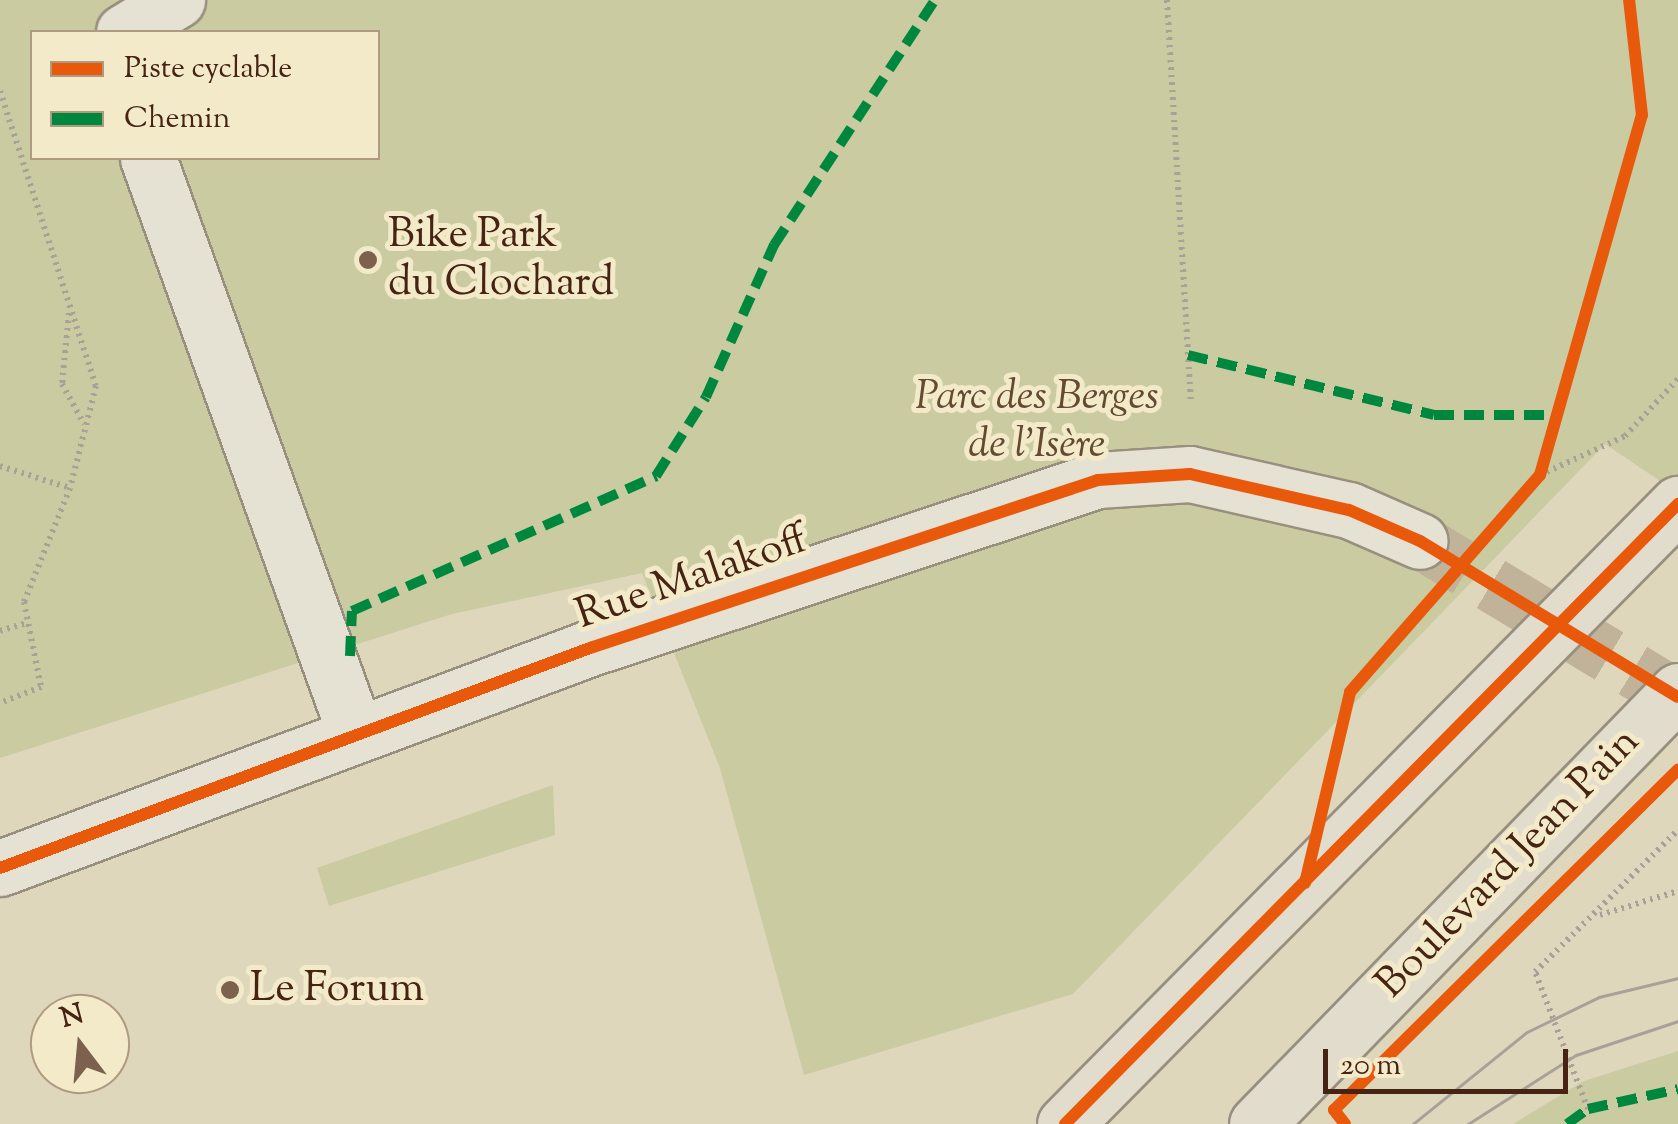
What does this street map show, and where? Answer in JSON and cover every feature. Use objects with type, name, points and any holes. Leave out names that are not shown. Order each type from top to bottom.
[{"type":"main road","points":[[1065,1124],[1678,504]]},
{"type":"main road","name":"Boulevard Jean Pain","points":[[1257,1124],[1678,691]]},
{"type":"street","points":[[127,30],[177,0]]},
{"type":"street","points":[[149,160],[356,736]]},
{"type":"street","name":"Rue Malakoff","points":[[0,868],[356,736],[1098,480],[1209,477],[1348,510],[1420,540]]},
{"type":"path","points":[[1167,0],[1191,400]]},
{"type":"path","points":[[0,91],[96,386],[70,488],[24,602],[41,687],[0,704]]},
{"type":"path","points":[[69,310],[62,384],[85,426]]},
{"type":"path","points":[[1540,475],[1626,436],[1678,379]]},
{"type":"path","points":[[0,466],[70,488]]},
{"type":"path","points":[[0,630],[27,623]]},
{"type":"path","points":[[1588,1109],[1535,972],[1599,915],[1678,830]]},
{"type":"path","points":[[1599,915],[1678,890]]},
{"type":"green space","name":"Parc des Berges de l'Isère","points":[[0,0],[1678,0],[1678,493],[1605,444],[1073,994],[804,1075],[720,768],[642,573],[452,614],[0,758]]},
{"type":"green space","points":[[553,785],[555,835],[329,906],[317,868]]},
{"type":"green space","points":[[1678,1051],[1678,1124],[1513,1124],[1584,1081]]},
{"type":"tunnel","points":[[1420,541],[1678,697]]},
{"type":"tram line","points":[[1413,1124],[1527,1032],[1599,997],[1678,978]]},
{"type":"tram line","points":[[1468,1124],[1576,1055],[1678,1021]]},
{"type":"marked path","points":[[350,656],[352,611],[656,476],[706,397],[774,245],[935,0]]},
{"type":"marked path","points":[[1188,355],[1434,415],[1556,415]]},
{"type":"marked path","points":[[1567,1124],[1588,1109],[1678,1089]]},
{"type":"cycle path","points":[[1305,883],[1350,692],[1540,475],[1642,115],[1629,0]]},
{"type":"cycle path","points":[[0,868],[590,648],[1098,480],[1190,474],[1349,510],[1420,541],[1678,697]]},
{"type":"cycle path","points":[[1065,1124],[1678,504]]},
{"type":"cycle path","points":[[1345,1124],[1334,1110],[1678,770]]},
{"type":"place","name":"Bike Park du Clochard","points":[[368,260]]},
{"type":"place","name":"Le Forum","points":[[230,990]]}]
